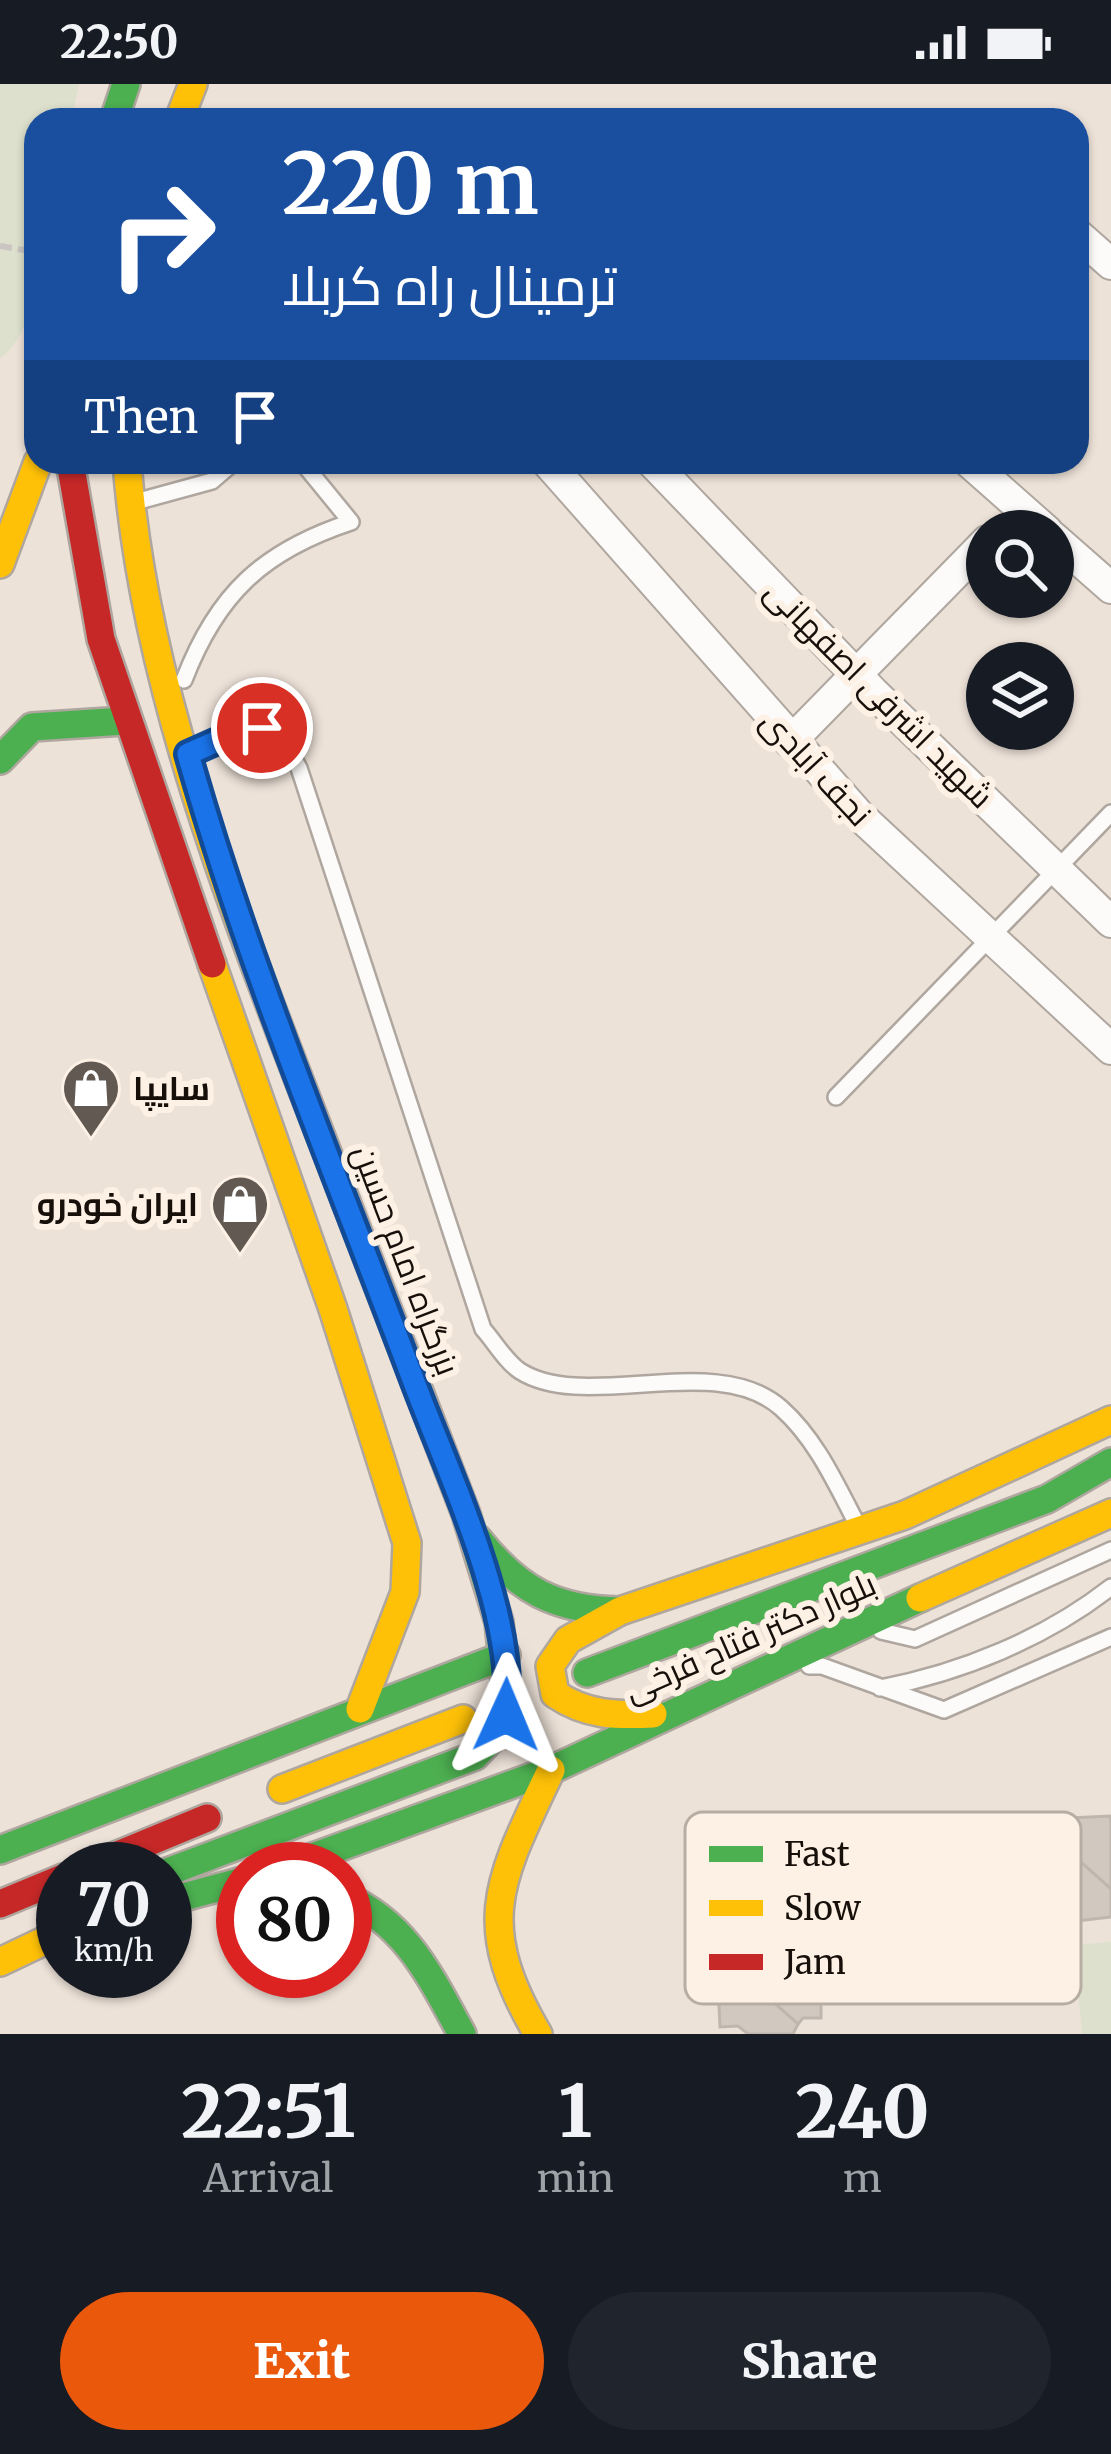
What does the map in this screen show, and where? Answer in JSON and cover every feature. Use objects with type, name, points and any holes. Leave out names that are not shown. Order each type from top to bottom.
[{"type":"main road","points":[[0,564],[34,474]]},
{"type":"main road","points":[[71,474],[73,511],[124,722],[332,1310],[407,1543],[405,1592],[360,1708]]},
{"type":"main road","name":"بزرگراه امام حسین","points":[[128,474],[129,504],[151,627],[188,754],[301,1085],[470,1527],[506,1655],[506,1715],[489,1745],[475,1756],[192,1863]]},
{"type":"main road","points":[[0,760],[32,727],[124,722]]},
{"type":"main road","points":[[332,1310],[381,1294]]},
{"type":"main road","name":"بلوار دکتر فتاح فرخی","points":[[620,1611],[860,1531],[1111,1420]]},
{"type":"main road","points":[[587,1673],[1047,1499],[1111,1462]]},
{"type":"main road","name":"بلوار دکتر فتاح فرخی","points":[[354,1842],[551,1770],[664,1713],[1111,1514]]},
{"type":"main road","points":[[470,1527],[508,1578],[540,1601],[580,1612],[620,1611]]},
{"type":"main road","points":[[620,1611],[568,1640],[550,1666],[555,1694],[575,1708],[606,1717],[664,1713]]},
{"type":"main road","points":[[0,1850],[506,1655]]},
{"type":"main road","points":[[149,1842],[463,1719]]},
{"type":"main road","points":[[538,2034],[507,1979],[498,1953],[498,1921],[518,1843],[551,1770]]},
{"type":"main road","points":[[0,1904],[36,1889]]},
{"type":"main road","points":[[372,1911],[391,1921],[417,1951],[462,2034]]},
{"type":"main road","points":[[0,1961],[36,1945]]},
{"type":"street","name":"نجف آبادی","points":[[557,474],[860,817],[1111,1049]]},
{"type":"street","name":"شهید اشرفی اصفهانی","points":[[664,474],[856,674],[1111,922]]},
{"type":"street","points":[[982,474],[1022,510]]},
{"type":"street","points":[[1074,555],[1111,588]]},
{"type":"street","points":[[790,742],[966,563]]},
{"type":"lane","points":[[129,504],[212,481],[220,474]]},
{"type":"lane","points":[[174,705],[202,632],[246,575],[316,534],[351,522],[312,474]]},
{"type":"lane","points":[[188,754],[242,730],[262,728],[284,742],[299,769],[483,1329],[520,1371],[558,1382],[743,1385],[779,1406],[807,1435],[860,1531]]},
{"type":"lane","points":[[836,1096],[1111,813]]},
{"type":"lane","points":[[861,1627],[916,1639],[1111,1550]]},
{"type":"lane","points":[[877,1689],[960,1668],[1111,1586]]},
{"type":"lane","points":[[770,1667],[822,1666],[944,1710],[1111,1637]]},
{"type":"green space","points":[[0,84],[79,84],[74,108],[24,108],[24,323],[17,340],[0,358]]},
{"type":"green space","points":[[1111,1942],[1111,2034],[1082,2034],[1081,1944]]},
{"type":"building","points":[[1110,1816],[1111,1889],[1081,1862],[1081,1817]]},
{"type":"building","points":[[1081,1862],[1111,1889],[1111,1917],[1081,1920]]},
{"type":"building","points":[[719,2004],[775,2004],[798,2024],[793,2034],[748,2034],[738,2026],[720,2027]]},
{"type":"building","points":[[775,2004],[821,2004],[821,2018],[803,2018],[798,2024]]},
{"type":"traffic: fast","points":[[118,108],[126,84]]},
{"type":"traffic: fast","points":[[0,760],[32,727],[124,721]]},
{"type":"traffic: fast","points":[[192,1863],[475,1756],[494,1736],[507,1700],[499,1622],[466,1514],[346,1202]]},
{"type":"traffic: fast","points":[[587,1673],[1047,1499],[1111,1462]]},
{"type":"traffic: fast","points":[[478,1539],[508,1572],[540,1594],[576,1606],[620,1611]]},
{"type":"traffic: fast","points":[[354,1842],[551,1770],[920,1598]]},
{"type":"traffic: fast","points":[[0,1850],[506,1655]]},
{"type":"traffic: fast","points":[[192,1895],[216,1888]]},
{"type":"traffic: fast","points":[[372,1912],[415,1955],[462,2034]]},
{"type":"traffic: slow","points":[[184,108],[193,84]]},
{"type":"traffic: slow","points":[[0,564],[34,474]]},
{"type":"traffic: slow","points":[[128,474],[156,650],[181,744],[243,932],[346,1202]]},
{"type":"traffic: slow","points":[[212,964],[333,1309],[407,1543],[405,1592],[360,1709]]},
{"type":"traffic: slow","points":[[653,1714],[602,1713],[567,1701],[555,1694],[550,1666],[568,1640],[620,1611],[905,1515],[1111,1420]]},
{"type":"traffic: slow","points":[[920,1598],[1111,1513]]},
{"type":"traffic: slow","points":[[282,1789],[463,1719]]},
{"type":"traffic: slow","points":[[538,2034],[505,1961],[500,1901],[518,1842],[551,1770]]},
{"type":"traffic: slow","points":[[0,1962],[36,1945]]},
{"type":"traffic: jam","points":[[72,474],[101,639],[212,964]]},
{"type":"traffic: jam","points":[[149,1842],[207,1818]]},
{"type":"traffic: jam","points":[[0,1904],[36,1889]]},
{"type":"place","name":"سایپا","points":[[91,1139]]},
{"type":"place","name":"ایران خودرو","points":[[240,1255]]},
{"type":"route","points":[[262,728],[242,730],[188,754],[301,1085],[470,1527],[506,1655],[506,1715]]}]
